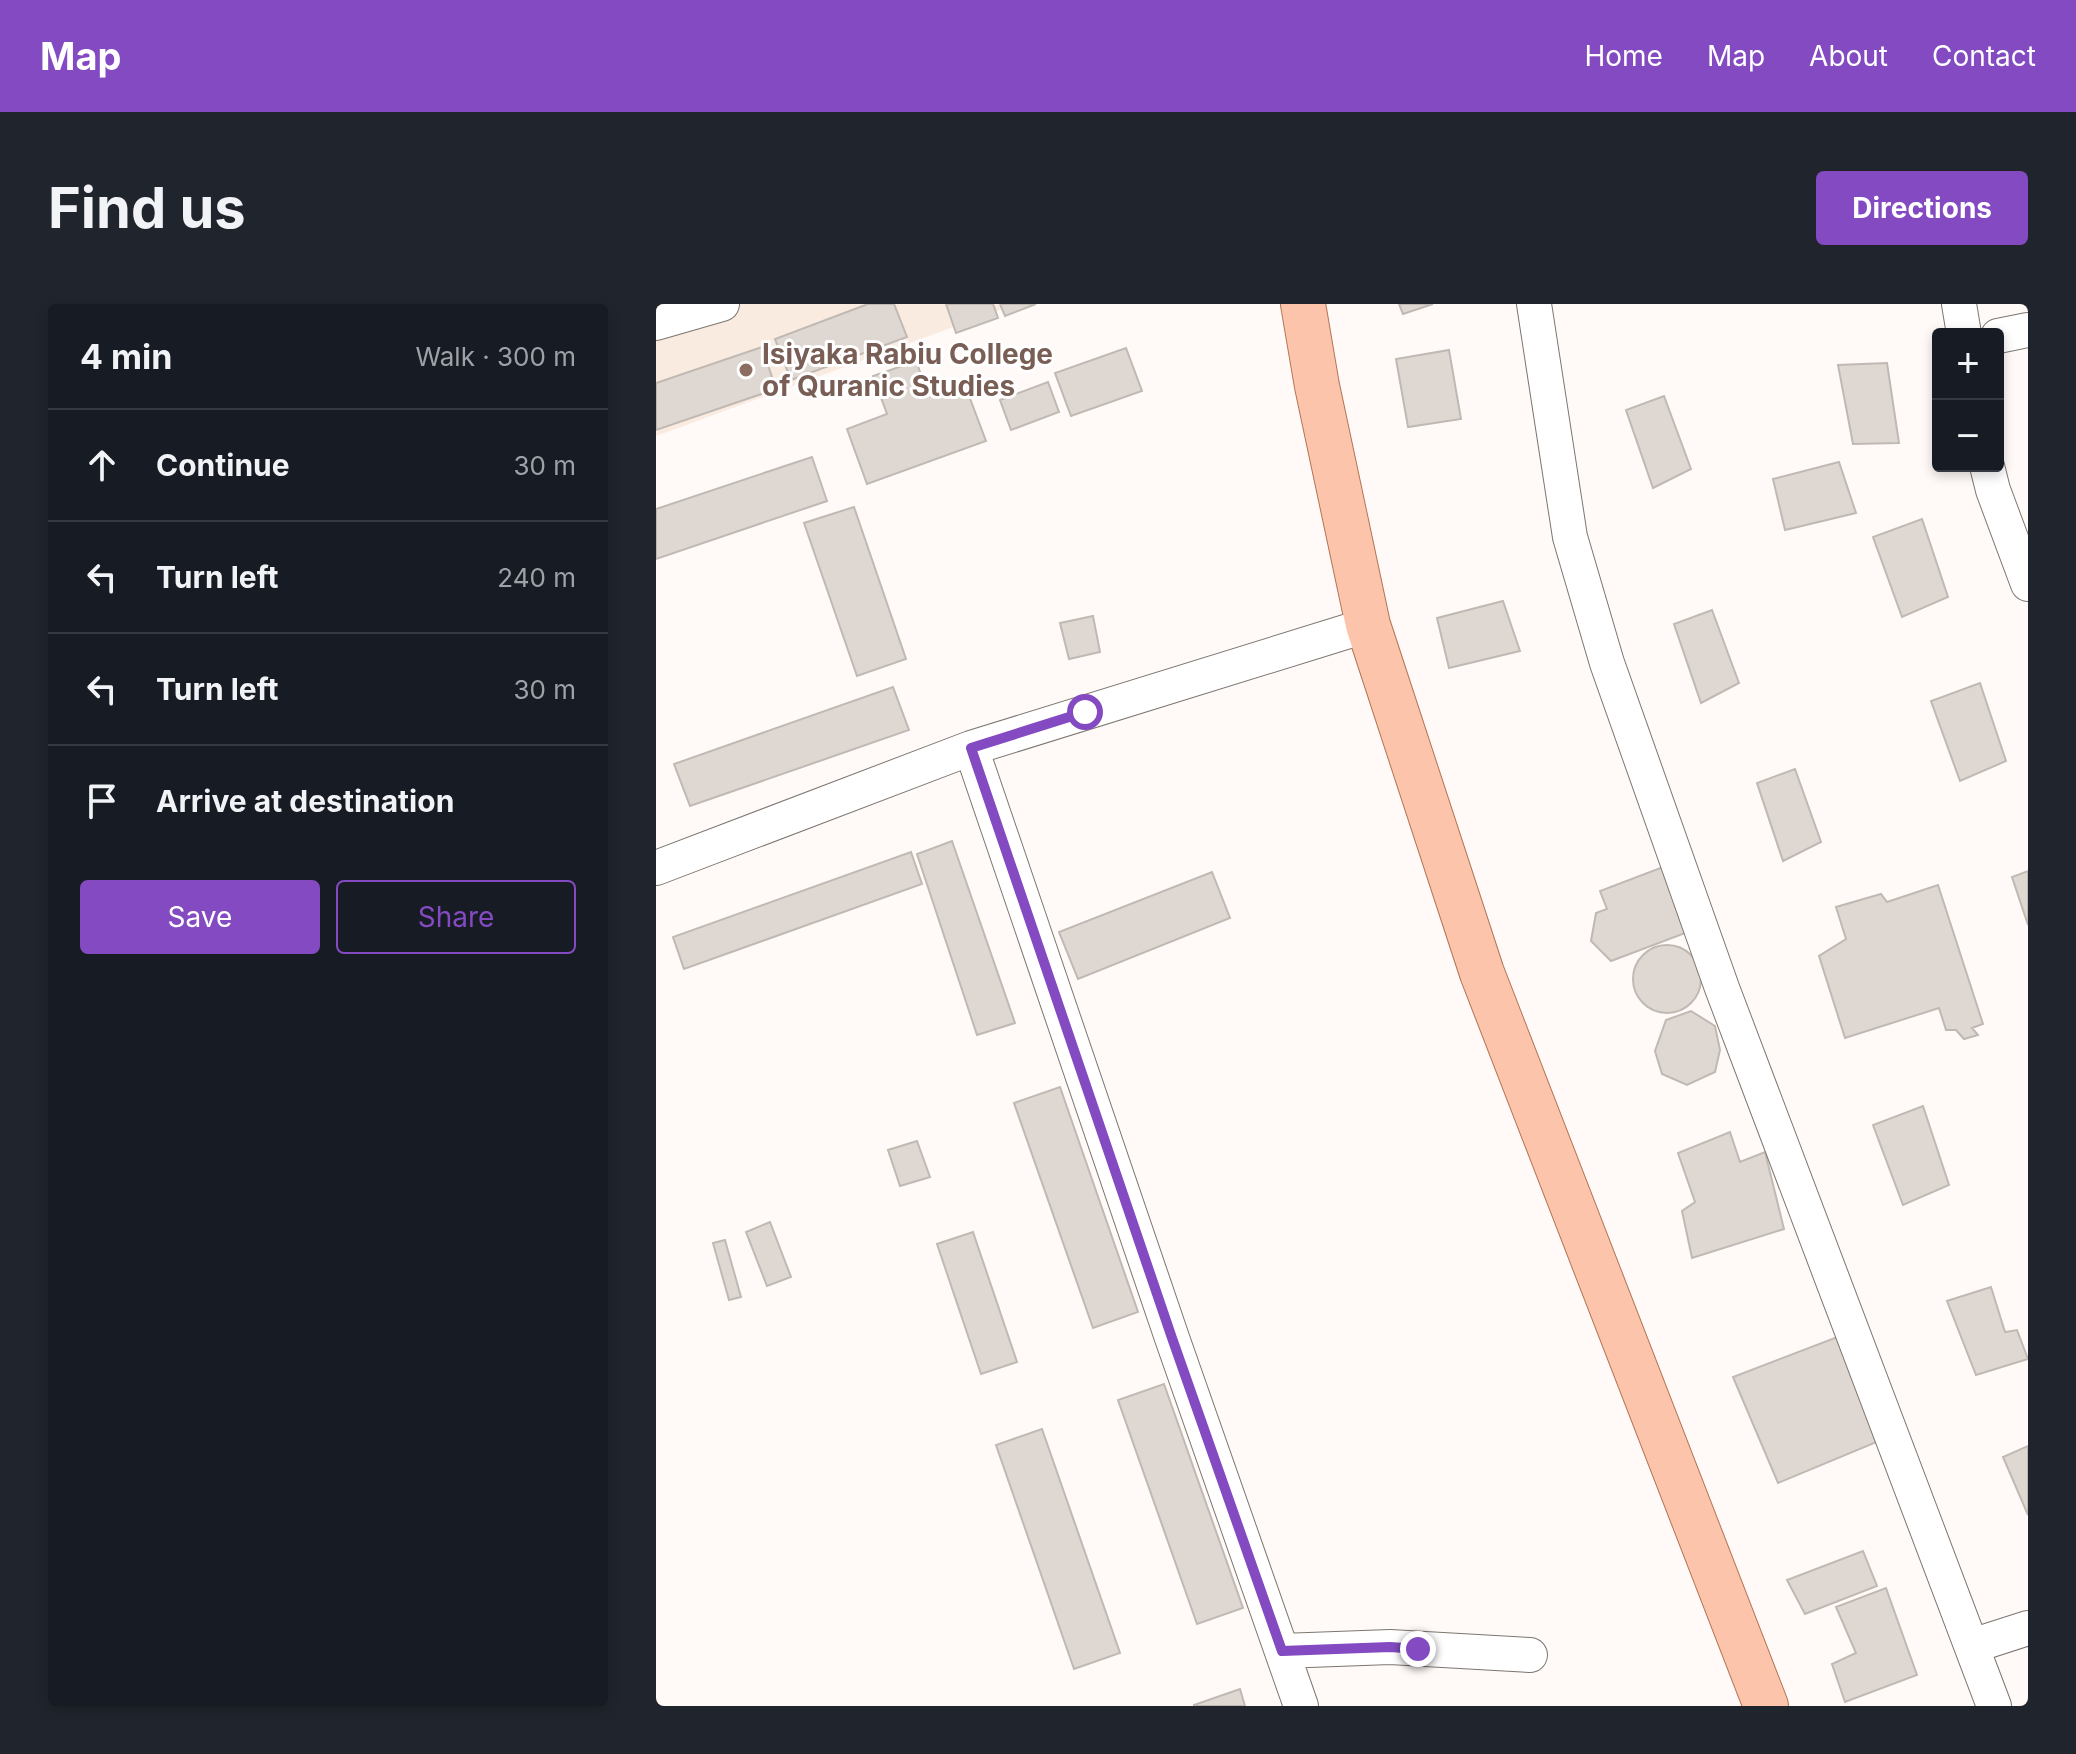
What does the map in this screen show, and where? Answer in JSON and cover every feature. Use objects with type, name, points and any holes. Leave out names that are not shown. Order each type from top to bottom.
[{"type":"main road","points":[[1274,304],[1290,392],[1456,982],[1696,1564],[1766,1706]]},
{"type":"main road","points":[[1303,304],[1355,629]]},
{"type":"main road","points":[[1696,1564],[1735,1706]]},
{"type":"street","points":[[656,323],[722,304]]},
{"type":"street","points":[[1534,304],[1570,537],[1607,663],[1722,988],[1994,1706]]},
{"type":"street","points":[[1959,304],[1963,328]]},
{"type":"street","points":[[2004,335],[2028,330]]},
{"type":"street","points":[[1988,472],[2028,584]]},
{"type":"street","points":[[656,868],[971,748],[1355,629]]},
{"type":"street","points":[[971,748],[1301,1706]]},
{"type":"street","points":[[1972,1646],[2028,1628]]},
{"type":"street","points":[[1282,1651],[1390,1647],[1530,1655]]},
{"type":"shaded area","name":"Isiyaka Rabiu College of Quranic Studies","points":[[656,304],[1016,304],[656,436]]},
{"type":"building","points":[[868,304],[894,304],[907,337],[791,380],[775,339]]},
{"type":"building","points":[[946,304],[993,304],[998,318],[956,333]]},
{"type":"building","points":[[1000,304],[1036,304],[1005,316]]},
{"type":"building","points":[[1399,304],[1433,304],[1403,314]]},
{"type":"building","points":[[762,347],[776,389],[656,430],[656,383]]},
{"type":"building","points":[[1126,348],[1142,391],[1071,416],[1055,373]]},
{"type":"building","points":[[1449,350],[1461,419],[1408,427],[1396,359]]},
{"type":"building","points":[[916,361],[928,393],[963,380],[986,441],[867,484],[847,429],[887,414],[873,376]]},
{"type":"building","points":[[1887,363],[1899,443],[1853,444],[1838,365]]},
{"type":"building","points":[[1048,382],[1059,412],[1011,430],[1000,400]]},
{"type":"building","points":[[1664,396],[1691,469],[1653,488],[1626,410]]},
{"type":"building","points":[[812,457],[827,501],[656,559],[656,509]]},
{"type":"building","points":[[1839,462],[1856,513],[1785,530],[1773,479]]},
{"type":"building","points":[[854,507],[906,659],[857,676],[804,523]]},
{"type":"building","points":[[1922,519],[1948,597],[1902,617],[1873,537]]},
{"type":"building","points":[[1503,601],[1520,651],[1449,668],[1437,618]]},
{"type":"building","points":[[1712,610],[1739,683],[1701,703],[1674,624]]},
{"type":"building","points":[[1093,616],[1100,652],[1069,659],[1060,623]]},
{"type":"building","points":[[1980,683],[2006,761],[1960,781],[1931,701]]},
{"type":"building","points":[[893,687],[909,730],[690,806],[674,764]]},
{"type":"building","points":[[1795,769],[1821,842],[1783,861],[1757,783]]},
{"type":"building","points":[[952,841],[1015,1023],[977,1035],[917,854]]},
{"type":"building","points":[[911,852],[922,884],[684,969],[673,937]]},
{"type":"building","points":[[1663,867],[1688,932],[1611,961],[1591,941],[1596,913],[1607,909],[1600,891]]},
{"type":"building","points":[[2028,871],[2028,925],[2012,877]]},
{"type":"building","points":[[1212,872],[1230,918],[1078,979],[1059,932]]},
{"type":"building","points":[[1938,885],[1983,1024],[1972,1028],[1978,1035],[1964,1039],[1956,1030],[1946,1030],[1939,1008],[1845,1038],[1819,956],[1846,939],[1836,907],[1881,894],[1887,902]]},
{"type":"building","points":[[1660,945],[1674,945],[1686,950],[1696,960],[1701,979],[1696,998],[1686,1008],[1674,1013],[1660,1013],[1648,1008],[1638,998],[1633,986],[1633,972],[1638,960],[1648,950]]},
{"type":"building","points":[[1691,1011],[1715,1026],[1720,1050],[1715,1072],[1687,1085],[1662,1074],[1655,1051],[1666,1020]]},
{"type":"building","points":[[1060,1087],[1138,1312],[1093,1328],[1014,1103]]},
{"type":"building","points":[[1923,1106],[1949,1185],[1903,1205],[1873,1125]]},
{"type":"building","points":[[1730,1132],[1740,1162],[1765,1152],[1784,1229],[1692,1258],[1682,1211],[1695,1202],[1678,1153]]},
{"type":"building","points":[[917,1141],[930,1177],[900,1186],[888,1150]]},
{"type":"building","points":[[770,1222],[791,1277],[767,1286],[746,1232]]},
{"type":"building","points":[[973,1232],[1017,1362],[981,1374],[937,1244]]},
{"type":"building","points":[[725,1240],[741,1297],[729,1300],[713,1243]]},
{"type":"building","points":[[1991,1287],[2005,1332],[2017,1330],[2028,1359],[1976,1375],[1947,1301]]},
{"type":"building","points":[[1840,1336],[1879,1441],[1778,1483],[1733,1377]]},
{"type":"building","points":[[1164,1384],[1243,1608],[1197,1624],[1118,1400]]},
{"type":"building","points":[[1042,1429],[1120,1653],[1074,1669],[996,1445]]},
{"type":"building","points":[[2028,1446],[2028,1515],[2003,1457]]},
{"type":"building","points":[[1863,1551],[1877,1586],[1805,1614],[1787,1580]]},
{"type":"building","points":[[1886,1588],[1917,1675],[1845,1702],[1832,1664],[1856,1653],[1836,1607]]},
{"type":"building","points":[[1240,1689],[1245,1706],[1194,1706],[1194,1705]]},
{"type":"place","name":"Isiyaka Rabiu College of Quranic Studies","points":[[746,370]]},
{"type":"route","points":[[1085,712],[971,748],[1282,1651],[1390,1647],[1418,1649]]}]
